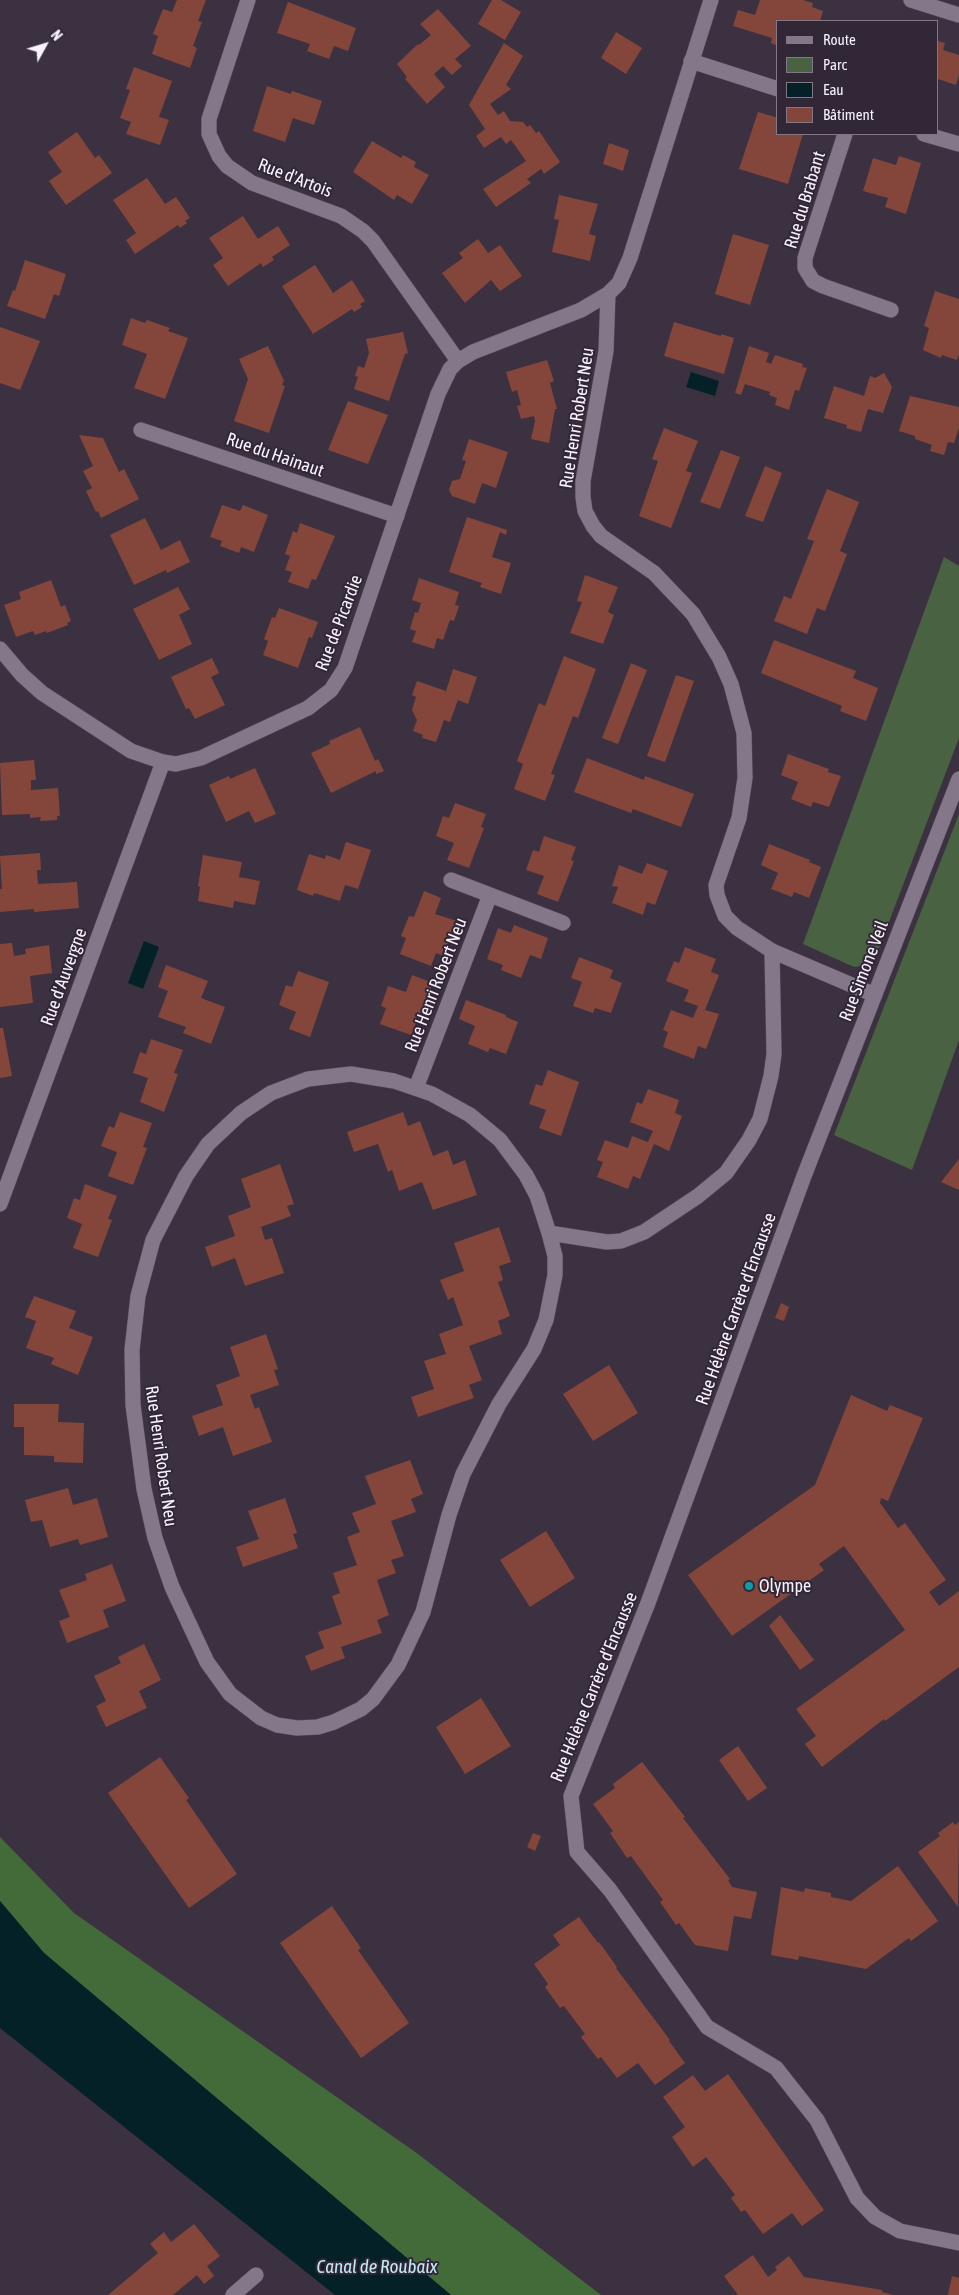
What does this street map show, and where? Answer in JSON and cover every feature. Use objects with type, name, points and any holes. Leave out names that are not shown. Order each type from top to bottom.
[{"type":"street","name":"Rue d'Artois","points":[[248,0],[209,119],[209,134],[219,156],[239,176],[252,183],[341,216],[363,231],[373,240],[458,361]]},
{"type":"street","points":[[608,294],[618,283],[630,258],[711,0]]},
{"type":"street","points":[[911,0],[959,15]]},
{"type":"street","points":[[691,61],[776,88]]},
{"type":"street","name":"Rue du Brabant","points":[[844,135],[805,258],[805,268],[813,281],[823,286],[891,310]]},
{"type":"street","points":[[928,135],[959,144]]},
{"type":"street","name":"Rue de Picardie","points":[[0,649],[22,676],[42,693],[131,751],[163,762],[176,764],[201,758],[308,708],[331,690],[345,668],[440,388],[450,369],[458,361],[473,352],[582,310],[608,294]]},
{"type":"street","name":"Rue Henri Robert Neu","points":[[608,294],[606,350],[583,481],[585,511],[601,536],[654,573],[694,614],[716,651],[731,684],[744,733],[745,778],[739,818],[716,885],[717,895],[725,916],[737,928],[772,951],[875,995]]},
{"type":"street","name":"Rue du Hainaut","points":[[141,430],[397,516]]},
{"type":"street","name":"Rue d'Auvergne","points":[[0,1204],[163,762]]},
{"type":"street","name":"Rue Simone Veil","points":[[804,1176],[959,779]]},
{"type":"street","points":[[451,880],[563,923]]},
{"type":"street","name":"Rue Henri Robert Neu","points":[[416,1088],[490,895]]},
{"type":"street","points":[[550,1233],[607,1242],[632,1238],[710,1187],[738,1158],[760,1119],[771,1076],[774,1054],[772,951]]},
{"type":"street","name":"Rue Henri Robert Neu","points":[[351,1074],[394,1081],[444,1100],[470,1115],[500,1140],[526,1175],[537,1196],[550,1233],[555,1256],[555,1275],[546,1320],[534,1349],[499,1404],[463,1474],[449,1515],[423,1612],[398,1665],[373,1699],[361,1709],[334,1722],[318,1727],[296,1728],[277,1725],[260,1718],[230,1694],[208,1662],[172,1588],[152,1529],[137,1442],[131,1377],[134,1320],[145,1265],[160,1223],[196,1160],[224,1127],[255,1102],[289,1085],[308,1079],[351,1074]]},
{"type":"street","name":"Rue Hélène Carrère d’Encausse","points":[[804,1176],[648,1603],[570,1796],[577,1852],[610,1890],[707,2027],[776,2068],[817,2120],[857,2198],[875,2217],[900,2231],[959,2243]]},
{"type":"street","points":[[233,2295],[256,2276]]},
{"type":"green space","points":[[944,557],[959,566],[959,738],[876,956],[866,965],[854,967],[803,944]]},
{"type":"green space","points":[[959,814],[959,1040],[912,1170],[834,1135]]},
{"type":"green space","points":[[0,1837],[74,1913],[418,2154],[601,2295],[451,2295],[44,1953],[0,1901]]},
{"type":"water","points":[[691,372],[719,381],[715,396],[686,387]]},
{"type":"water","points":[[144,941],[159,947],[143,989],[128,983]]},
{"type":"water","name":"Canal de Roubaix","points":[[0,1901],[44,1953],[451,2295],[335,2295],[0,2028]]},
{"type":"building","points":[[177,0],[206,0],[198,21],[202,22],[193,46],[197,48],[190,68],[152,54],[158,36],[153,34],[163,9],[172,12]]},
{"type":"building","points":[[492,0],[501,0],[521,12],[505,40],[478,24]]},
{"type":"building","points":[[760,0],[803,0],[813,3],[812,7],[823,11],[820,20],[776,20],[776,45],[771,43],[772,38],[733,26],[738,10],[755,15]]},
{"type":"building","points":[[288,2],[356,28],[348,51],[334,46],[329,59],[307,51],[310,44],[277,33]]},
{"type":"building","points":[[438,9],[471,46],[455,59],[462,66],[452,75],[443,66],[434,74],[445,87],[427,104],[405,79],[407,77],[397,64],[418,44],[431,35],[420,24]]},
{"type":"building","points":[[616,32],[642,48],[626,74],[601,58]]},
{"type":"building","points":[[939,41],[945,43],[943,50],[959,55],[959,75],[956,85],[939,79]]},
{"type":"building","points":[[504,43],[523,56],[506,85],[511,89],[490,104],[498,115],[504,111],[510,121],[523,122],[527,127],[530,125],[536,133],[539,131],[560,162],[544,174],[541,169],[527,179],[531,183],[496,207],[483,189],[526,161],[511,140],[506,144],[501,137],[484,148],[476,136],[485,129],[469,105]]},
{"type":"building","points":[[134,67],[172,81],[159,117],[169,120],[160,145],[126,134],[131,122],[120,118],[130,90],[126,89]]},
{"type":"building","points":[[267,86],[291,94],[292,91],[322,101],[314,125],[293,118],[285,142],[253,131]]},
{"type":"building","points":[[758,112],[776,117],[776,135],[803,135],[788,184],[739,169]]},
{"type":"building","points":[[77,132],[95,158],[99,155],[112,173],[66,205],[49,181],[62,172],[48,152]]},
{"type":"building","points":[[372,141],[401,158],[403,155],[416,162],[414,167],[429,175],[412,204],[397,195],[394,200],[353,172]]},
{"type":"building","points":[[609,143],[629,150],[623,171],[603,164]]},
{"type":"building","points":[[899,156],[921,163],[906,214],[885,207],[888,198],[863,191],[873,158],[896,165]]},
{"type":"building","points":[[147,178],[165,204],[176,197],[190,218],[180,228],[178,225],[135,254],[126,240],[136,233],[113,200]]},
{"type":"building","points":[[559,195],[598,204],[589,234],[596,236],[590,261],[552,252],[559,220],[554,219]]},
{"type":"building","points":[[243,216],[258,239],[278,226],[290,245],[272,257],[274,260],[263,267],[261,263],[228,286],[213,265],[223,258],[209,238]]},
{"type":"building","points":[[733,234],[769,245],[750,305],[715,294]]},
{"type":"building","points":[[478,239],[488,253],[500,245],[522,276],[500,291],[491,280],[465,303],[442,273],[463,258],[459,253]]},
{"type":"building","points":[[25,260],[66,274],[59,296],[54,294],[45,319],[7,306],[13,290],[15,291]]},
{"type":"building","points":[[315,265],[333,293],[352,280],[365,301],[360,304],[362,307],[354,312],[352,309],[313,334],[282,286]]},
{"type":"building","points":[[935,291],[959,299],[959,354],[957,360],[942,355],[941,358],[923,350],[929,328],[924,326]]},
{"type":"building","points":[[131,318],[145,323],[147,320],[170,328],[168,331],[188,338],[165,399],[134,388],[147,354],[122,345]]},
{"type":"building","points":[[674,322],[734,338],[724,374],[664,356]]},
{"type":"building","points":[[0,327],[40,341],[20,390],[0,383]]},
{"type":"building","points":[[403,332],[408,353],[405,354],[389,401],[354,389],[358,377],[355,376],[358,366],[364,368],[369,353],[366,339]]},
{"type":"building","points":[[268,346],[284,381],[282,385],[285,386],[269,433],[234,421],[248,379],[239,359]]},
{"type":"building","points":[[749,346],[769,353],[766,362],[771,364],[775,355],[803,364],[802,367],[807,368],[799,391],[795,390],[789,410],[775,405],[777,398],[769,395],[770,392],[745,384],[741,395],[735,393]]},
{"type":"building","points":[[547,360],[554,381],[550,383],[557,409],[555,409],[549,443],[531,439],[535,421],[534,416],[521,419],[517,406],[521,405],[517,390],[512,392],[506,372]]},
{"type":"building","points":[[884,373],[892,387],[883,413],[868,409],[861,432],[846,428],[847,425],[824,418],[834,386],[864,396],[870,376],[875,378]]},
{"type":"building","points":[[910,396],[959,407],[959,428],[954,443],[948,442],[944,455],[930,451],[932,445],[915,439],[915,436],[899,431]]},
{"type":"building","points":[[348,401],[388,415],[368,464],[328,450]]},
{"type":"building","points":[[664,428],[698,441],[686,471],[692,473],[671,528],[639,516],[658,461],[652,459]]},
{"type":"building","points":[[79,435],[103,438],[119,472],[124,469],[139,499],[101,518],[86,491],[92,488],[83,471],[93,466]]},
{"type":"building","points":[[469,439],[508,452],[496,488],[482,483],[475,504],[452,496],[449,490],[452,481],[460,479],[466,461],[462,460]]},
{"type":"building","points":[[721,450],[740,457],[720,509],[700,502]]},
{"type":"building","points":[[765,466],[782,473],[763,522],[745,516]]},
{"type":"building","points":[[827,489],[859,502],[840,551],[847,554],[825,611],[817,608],[807,634],[774,621],[784,596],[791,599],[814,541],[807,539]]},
{"type":"building","points":[[222,505],[240,511],[243,505],[268,515],[254,552],[241,547],[239,553],[220,546],[222,541],[210,537]]},
{"type":"building","points":[[467,517],[507,530],[506,535],[500,532],[492,557],[511,563],[501,594],[480,587],[482,583],[449,572]]},
{"type":"building","points":[[145,518],[161,550],[180,540],[190,562],[167,573],[166,570],[134,585],[110,535]]},
{"type":"building","points":[[300,523],[335,536],[316,580],[312,579],[308,589],[288,582],[292,572],[285,570],[290,556],[285,554],[293,531],[297,533]]},
{"type":"building","points":[[585,575],[618,587],[608,612],[614,615],[603,644],[570,633],[582,602],[577,601]]},
{"type":"building","points":[[419,578],[459,592],[455,605],[459,606],[454,621],[450,620],[443,640],[437,638],[434,649],[412,642],[416,631],[410,629],[415,612],[418,613],[421,603],[412,600]]},
{"type":"building","points":[[51,580],[61,607],[65,605],[71,621],[67,623],[68,625],[47,633],[46,631],[35,635],[33,631],[16,637],[4,605],[21,599],[19,592]]},
{"type":"building","points":[[178,587],[190,609],[179,615],[192,644],[159,660],[133,609]]},
{"type":"building","points":[[279,608],[318,622],[312,638],[309,637],[298,668],[263,655],[268,641],[264,639],[272,617],[275,618]]},
{"type":"building","points":[[774,640],[856,671],[853,678],[878,688],[866,721],[840,711],[842,706],[761,673]]},
{"type":"building","points":[[564,656],[596,669],[578,718],[573,716],[551,774],[555,775],[545,801],[514,789],[523,764],[517,761],[539,703],[545,706]]},
{"type":"building","points":[[212,658],[219,673],[211,677],[225,705],[195,719],[189,708],[186,709],[171,677]]},
{"type":"building","points":[[631,663],[647,670],[618,744],[602,738]]},
{"type":"building","points":[[453,669],[477,677],[468,704],[458,700],[450,722],[444,720],[436,742],[422,738],[423,735],[413,731],[417,720],[412,710],[416,697],[412,695],[417,681],[446,691]]},
{"type":"building","points":[[676,675],[694,681],[665,762],[647,756]]},
{"type":"building","points":[[360,727],[375,761],[378,759],[384,771],[376,774],[376,771],[331,793],[311,753],[330,744],[329,741]]},
{"type":"building","points":[[788,754],[829,769],[828,772],[841,776],[829,807],[813,802],[811,807],[791,799],[798,782],[781,775]]},
{"type":"building","points":[[587,758],[644,780],[645,776],[694,794],[681,827],[633,809],[631,813],[574,792]]},
{"type":"building","points":[[34,760],[36,780],[31,780],[31,790],[58,788],[60,816],[57,816],[57,820],[40,821],[41,817],[30,818],[30,814],[2,815],[0,763]]},
{"type":"building","points":[[255,768],[276,814],[255,823],[249,811],[226,822],[209,785],[229,776],[230,779]]},
{"type":"building","points":[[455,803],[486,814],[481,827],[484,828],[469,868],[447,860],[454,843],[436,836],[443,816],[449,818]]},
{"type":"building","points":[[544,836],[576,847],[571,860],[574,861],[558,902],[537,894],[544,876],[526,870],[533,850],[539,852]]},
{"type":"building","points":[[346,842],[371,850],[358,889],[345,885],[340,901],[314,893],[313,896],[297,890],[309,854],[325,859],[326,855],[340,860]]},
{"type":"building","points":[[769,844],[810,860],[809,862],[821,867],[809,898],[794,892],[792,897],[771,889],[778,873],[761,865]]},
{"type":"building","points":[[40,853],[41,870],[37,870],[38,884],[77,882],[79,908],[34,912],[34,909],[0,912],[0,889],[2,889],[0,856]]},
{"type":"building","points":[[203,855],[242,862],[239,877],[260,881],[255,905],[234,901],[233,908],[198,901],[200,887],[198,886]]},
{"type":"building","points":[[647,863],[668,871],[655,905],[647,902],[643,915],[612,903],[618,887],[612,886],[619,865],[642,874]]},
{"type":"building","points":[[424,891],[441,898],[435,914],[457,921],[444,956],[436,953],[431,966],[400,954],[406,938],[401,936],[409,916],[414,917]]},
{"type":"building","points":[[514,925],[548,938],[541,959],[530,955],[521,978],[501,970],[503,965],[487,959],[498,928],[511,933]]},
{"type":"building","points":[[12,943],[14,956],[26,954],[25,949],[49,945],[52,973],[30,976],[33,1003],[0,1007],[0,944]]},
{"type":"building","points":[[685,947],[716,959],[711,972],[719,975],[705,1010],[719,1014],[706,1049],[698,1046],[694,1059],[663,1047],[668,1032],[663,1030],[671,1010],[693,1018],[698,1006],[684,1001],[689,990],[666,981],[674,961],[679,963]]},
{"type":"building","points":[[579,957],[613,970],[610,978],[622,983],[611,1013],[595,1008],[593,1013],[573,1006],[582,982],[571,978]]},
{"type":"building","points":[[166,965],[208,981],[201,998],[225,1007],[211,1044],[183,1033],[186,1027],[158,1017],[168,991],[158,987]]},
{"type":"building","points":[[298,971],[329,982],[310,1037],[289,1029],[296,1012],[279,1005],[286,985],[292,987]]},
{"type":"building","points":[[412,975],[433,983],[418,1023],[416,1023],[411,1035],[380,1024],[386,1008],[381,1006],[388,986],[406,992]]},
{"type":"building","points":[[466,1000],[506,1015],[506,1017],[518,1022],[506,1054],[490,1048],[488,1052],[468,1044],[475,1026],[459,1019]]},
{"type":"building","points":[[0,1028],[3,1028],[12,1076],[0,1078]]},
{"type":"building","points":[[151,1039],[183,1050],[174,1073],[178,1074],[164,1112],[140,1102],[148,1078],[133,1073],[140,1052],[146,1054]]},
{"type":"building","points":[[548,1070],[579,1082],[561,1136],[539,1128],[546,1110],[529,1104],[536,1084],[542,1086]]},
{"type":"building","points":[[648,1089],[679,1100],[675,1113],[682,1116],[669,1151],[654,1144],[640,1179],[633,1176],[628,1189],[597,1177],[603,1162],[597,1160],[605,1140],[628,1148],[632,1136],[648,1142],[653,1131],[630,1122],[637,1102],[642,1104]]},
{"type":"building","points":[[120,1112],[152,1123],[143,1147],[147,1148],[133,1185],[108,1176],[117,1152],[101,1146],[109,1126],[114,1128]]},
{"type":"building","points":[[403,1112],[408,1126],[420,1121],[433,1156],[448,1150],[453,1165],[465,1160],[477,1195],[433,1210],[422,1182],[399,1191],[392,1170],[388,1172],[378,1144],[354,1152],[347,1132]]},
{"type":"building","points":[[959,1159],[959,1190],[941,1182]]},
{"type":"building","points":[[280,1164],[294,1204],[287,1206],[291,1216],[261,1227],[265,1240],[272,1238],[284,1273],[245,1286],[235,1258],[212,1267],[205,1247],[235,1236],[228,1216],[251,1207],[241,1179]]},
{"type":"building","points":[[85,1184],[117,1196],[108,1219],[112,1220],[98,1257],[73,1248],[82,1224],[67,1218],[74,1198],[80,1200]]},
{"type":"building","points":[[499,1227],[511,1262],[499,1266],[503,1280],[498,1282],[510,1316],[498,1321],[502,1334],[469,1346],[482,1380],[469,1385],[474,1398],[418,1417],[411,1397],[434,1389],[424,1361],[446,1354],[439,1334],[463,1325],[453,1297],[448,1300],[440,1280],[464,1271],[454,1243]]},
{"type":"building","points":[[34,1296],[76,1311],[69,1328],[93,1337],[78,1375],[51,1364],[54,1358],[26,1348],[36,1321],[25,1317]]},
{"type":"building","points":[[781,1303],[789,1307],[784,1321],[775,1318]]},
{"type":"building","points":[[266,1334],[278,1369],[274,1370],[279,1385],[250,1395],[255,1409],[259,1407],[272,1442],[233,1456],[223,1427],[199,1436],[192,1416],[223,1405],[216,1385],[240,1376],[230,1347]]},
{"type":"building","points":[[609,1365],[638,1413],[593,1441],[563,1394]]},
{"type":"building","name":"Olympe","points":[[851,1395],[887,1411],[890,1405],[923,1418],[888,1501],[881,1498],[880,1503],[898,1528],[905,1523],[946,1580],[929,1592],[939,1606],[959,1591],[959,1667],[885,1721],[884,1719],[822,1767],[805,1744],[816,1736],[796,1709],[905,1630],[844,1546],[819,1564],[824,1570],[732,1636],[688,1575],[815,1485]]},
{"type":"building","points":[[14,1404],[59,1404],[58,1422],[84,1423],[83,1463],[54,1462],[54,1456],[24,1455],[24,1427],[14,1427]]},
{"type":"building","points":[[410,1460],[423,1494],[411,1499],[416,1512],[391,1521],[404,1556],[391,1560],[396,1573],[377,1580],[389,1615],[377,1620],[382,1633],[341,1647],[345,1658],[311,1671],[305,1656],[324,1648],[318,1632],[342,1624],[332,1596],[340,1593],[333,1573],[357,1565],[347,1537],[360,1532],[352,1513],[376,1504],[365,1476]]},
{"type":"building","points":[[68,1488],[73,1505],[97,1498],[108,1537],[80,1545],[78,1539],[50,1547],[42,1520],[31,1522],[25,1500]]},
{"type":"building","points":[[285,1498],[297,1533],[293,1534],[298,1548],[243,1567],[236,1547],[259,1539],[248,1511]]},
{"type":"building","points":[[546,1531],[575,1578],[530,1607],[500,1560]]},
{"type":"building","points":[[112,1564],[126,1601],[103,1610],[109,1627],[67,1643],[59,1621],[70,1617],[59,1590],[87,1580],[85,1574]]},
{"type":"building","points":[[780,1615],[814,1660],[800,1670],[769,1626]]},
{"type":"building","points":[[144,1644],[161,1680],[139,1691],[147,1708],[106,1727],[96,1706],[106,1701],[94,1676],[121,1663],[118,1657]]},
{"type":"building","points":[[481,1698],[511,1746],[465,1774],[436,1727]]},
{"type":"building","points":[[738,1746],[767,1788],[748,1801],[719,1760]]},
{"type":"building","points":[[160,1757],[189,1798],[186,1800],[237,1874],[189,1908],[108,1793]]},
{"type":"building","points":[[642,1762],[730,1879],[728,1880],[732,1887],[757,1892],[751,1919],[734,1916],[728,1951],[695,1945],[679,1923],[676,1925],[660,1902],[663,1900],[631,1856],[627,1858],[610,1833],[613,1831],[593,1804],[615,1788],[613,1784]]},
{"type":"building","points":[[953,1822],[955,1825],[959,1822],[958,1907],[918,1852],[940,1836],[938,1833]]},
{"type":"building","points":[[533,1833],[541,1836],[535,1851],[527,1847]]},
{"type":"building","points":[[898,1866],[938,1921],[911,1941],[909,1938],[866,1969],[799,1956],[798,1960],[771,1955],[781,1887],[804,1892],[805,1888],[831,1893],[831,1897],[851,1901]]},
{"type":"building","points":[[332,1906],[361,1948],[358,1950],[409,2023],[361,2058],[280,1943]]},
{"type":"building","points":[[579,1917],[685,2063],[655,2085],[638,2063],[617,2078],[601,2057],[598,2059],[581,2037],[585,2034],[564,2006],[560,2008],[545,1987],[548,1984],[534,1964],[560,1945],[553,1935]]},
{"type":"building","points":[[728,2074],[824,2210],[802,2226],[792,2213],[763,2234],[745,2210],[741,2212],[731,2198],[735,2195],[706,2157],[693,2167],[672,2137],[685,2127],[663,2097],[693,2075],[705,2091]]},
{"type":"building","points":[[194,2224],[220,2256],[207,2266],[214,2276],[204,2284],[197,2275],[173,2295],[108,2295],[158,2253],[150,2244],[164,2232],[171,2242]]},
{"type":"building","points":[[753,2255],[768,2277],[777,2270],[775,2267],[789,2256],[804,2277],[882,2290],[882,2292],[893,2295],[738,2295],[724,2276]]},
{"type":"building","points":[[952,2276],[959,2278],[959,2295],[948,2295]]},
{"type":"place","name":"Olympe","points":[[749,1586]]}]
